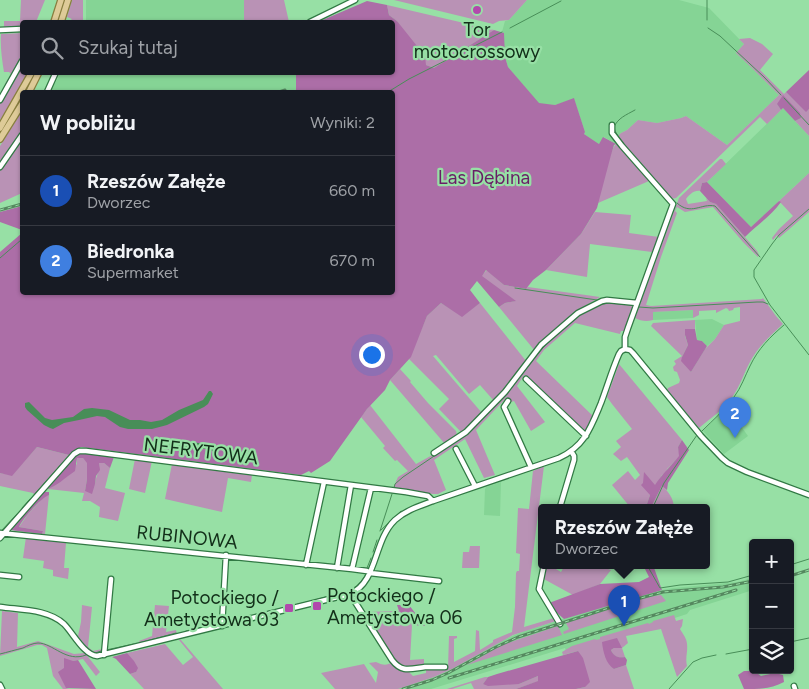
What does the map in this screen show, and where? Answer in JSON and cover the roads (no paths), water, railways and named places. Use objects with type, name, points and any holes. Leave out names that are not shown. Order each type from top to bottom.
[{"type":"main road","points":[[55,20],[62,0]]},
{"type":"main road","points":[[62,20],[68,0]]},
{"type":"main road","points":[[22,90],[30,75]]},
{"type":"main road","points":[[30,90],[38,75]]},
{"type":"main road","points":[[0,128],[20,93]]},
{"type":"main road","points":[[0,139],[20,107]]},
{"type":"street","points":[[314,20],[355,0]]},
{"type":"street","points":[[0,30],[20,30]]},
{"type":"street","points":[[0,100],[20,65]]},
{"type":"street","points":[[47,90],[54,75]]},
{"type":"street","points":[[612,125],[612,133],[672,204],[625,337],[625,349]]},
{"type":"street","points":[[0,167],[20,138]]},
{"type":"street","points":[[434,453],[466,432],[504,392],[542,345],[578,313],[602,300],[637,303]]},
{"type":"street","points":[[0,607],[38,613],[55,618],[65,625],[87,652],[94,656],[350,594],[359,590],[363,585],[370,573],[381,542],[392,523],[402,514],[475,486],[560,458],[578,446],[594,421],[618,354],[621,350],[625,349],[633,353],[716,453],[728,463],[809,495]]},
{"type":"street","points":[[526,379],[586,436]]},
{"type":"street","points":[[508,401],[504,407],[531,467]]},
{"type":"street","points":[[456,449],[475,486]]},
{"type":"street","name":"NEFRYTOWA","points":[[1,535],[74,454],[79,451],[428,496],[433,501]]},
{"type":"street","points":[[561,504],[573,463],[574,456],[571,451]]},
{"type":"street","points":[[306,564],[324,482]]},
{"type":"street","points":[[336,568],[351,486]]},
{"type":"street","points":[[352,569],[371,488]]},
{"type":"street","name":"RUBINOWA","points":[[1,535],[9,533],[226,555],[363,570],[370,573],[439,581]]},
{"type":"street","points":[[222,626],[226,555]]},
{"type":"street","points":[[543,569],[538,589],[560,624]]},
{"type":"street","points":[[0,575],[19,577]]},
{"type":"street","points":[[104,655],[110,579]]},
{"type":"street","points":[[350,594],[392,660],[398,666],[406,669],[445,667]]},
{"type":"street","points":[[0,685],[2,689]]},
{"type":"waterway","points":[[707,0],[707,20]]},
{"type":"waterway","points":[[510,28],[561,1]]},
{"type":"waterway","points":[[708,28],[720,36],[781,95]]},
{"type":"waterway","points":[[391,90],[409,79],[502,32]]},
{"type":"waterway","points":[[784,98],[809,125]]},
{"type":"waterway","points":[[635,110],[618,121],[614,127],[615,131],[620,140],[672,199]]},
{"type":"waterway","points":[[677,203],[687,209],[715,206],[760,257]]},
{"type":"waterway","points":[[809,209],[779,235],[754,270],[754,277],[770,305],[809,355]]},
{"type":"waterway","points":[[0,258],[20,241]]},
{"type":"waterway","points":[[515,288],[597,300]]},
{"type":"waterway","points":[[639,307],[653,308],[757,302],[768,304]]},
{"type":"waterway","points":[[599,305],[609,303],[632,305]]},
{"type":"waterway","points":[[702,431],[730,402],[739,390],[757,354],[784,325]]},
{"type":"waterway","points":[[536,356],[548,342]]},
{"type":"waterway","points":[[484,417],[506,394]]},
{"type":"waterway","points":[[654,504],[664,483],[697,435]]},
{"type":"waterway","points":[[394,488],[395,484],[403,477],[461,438]]},
{"type":"waterway","points":[[33,496],[66,459]]},
{"type":"waterway","points":[[380,531],[392,494]]},
{"type":"waterway","points":[[22,508],[30,499]]},
{"type":"waterway","points":[[381,530],[401,511]]},
{"type":"waterway","points":[[2,530],[17,514]]},
{"type":"waterway","points":[[373,552],[377,540]]},
{"type":"waterway","points":[[367,568],[371,558]]},
{"type":"waterway","points":[[794,564],[809,559]]},
{"type":"waterway","points":[[649,569],[660,588],[728,582],[749,576]]},
{"type":"waterway","points":[[348,591],[354,588],[366,574]]},
{"type":"waterway","points":[[335,595],[345,592]]},
{"type":"waterway","points":[[315,600],[329,596]]},
{"type":"waterway","points":[[278,609],[311,601]]},
{"type":"waterway","points":[[265,612],[274,610]]},
{"type":"waterway","points":[[256,614],[261,613]]},
{"type":"waterway","points":[[225,622],[250,615]]},
{"type":"waterway","points":[[207,626],[219,623]]},
{"type":"waterway","points":[[186,631],[202,627]]},
{"type":"waterway","points":[[139,643],[176,633]]},
{"type":"waterway","points":[[794,641],[809,638]]},
{"type":"waterway","points":[[0,654],[38,643],[49,646],[66,655],[79,657],[86,655]]},
{"type":"waterway","points":[[106,650],[134,644]]},
{"type":"waterway","points":[[726,654],[749,650]]},
{"type":"waterway","points":[[95,653],[101,651]]},
{"type":"waterway","points":[[669,689],[693,662],[716,655]]},
{"type":"railway","points":[[0,210],[20,205]]},
{"type":"railway","points":[[794,575],[809,570]]},
{"type":"railway","points":[[403,689],[448,673],[518,637],[637,599],[663,592],[723,587],[749,582]]},
{"type":"railway","points":[[449,678],[736,590]]},
{"type":"place","name":"Tor motocrossowy","points":[[477,10]]},
{"type":"place","name":"Biedronka","points":[[735,438]]},
{"type":"place","name":"Potockiego / Ametystowa 06","points":[[317,606]]},
{"type":"place","name":"Potockiego / Ametystowa 03","points":[[289,608]]},
{"type":"place","name":"Rzeszów Załęże","points":[[624,626]]},
{"type":"park label","name":"Las Dębina","points":[[484,177]]}]
